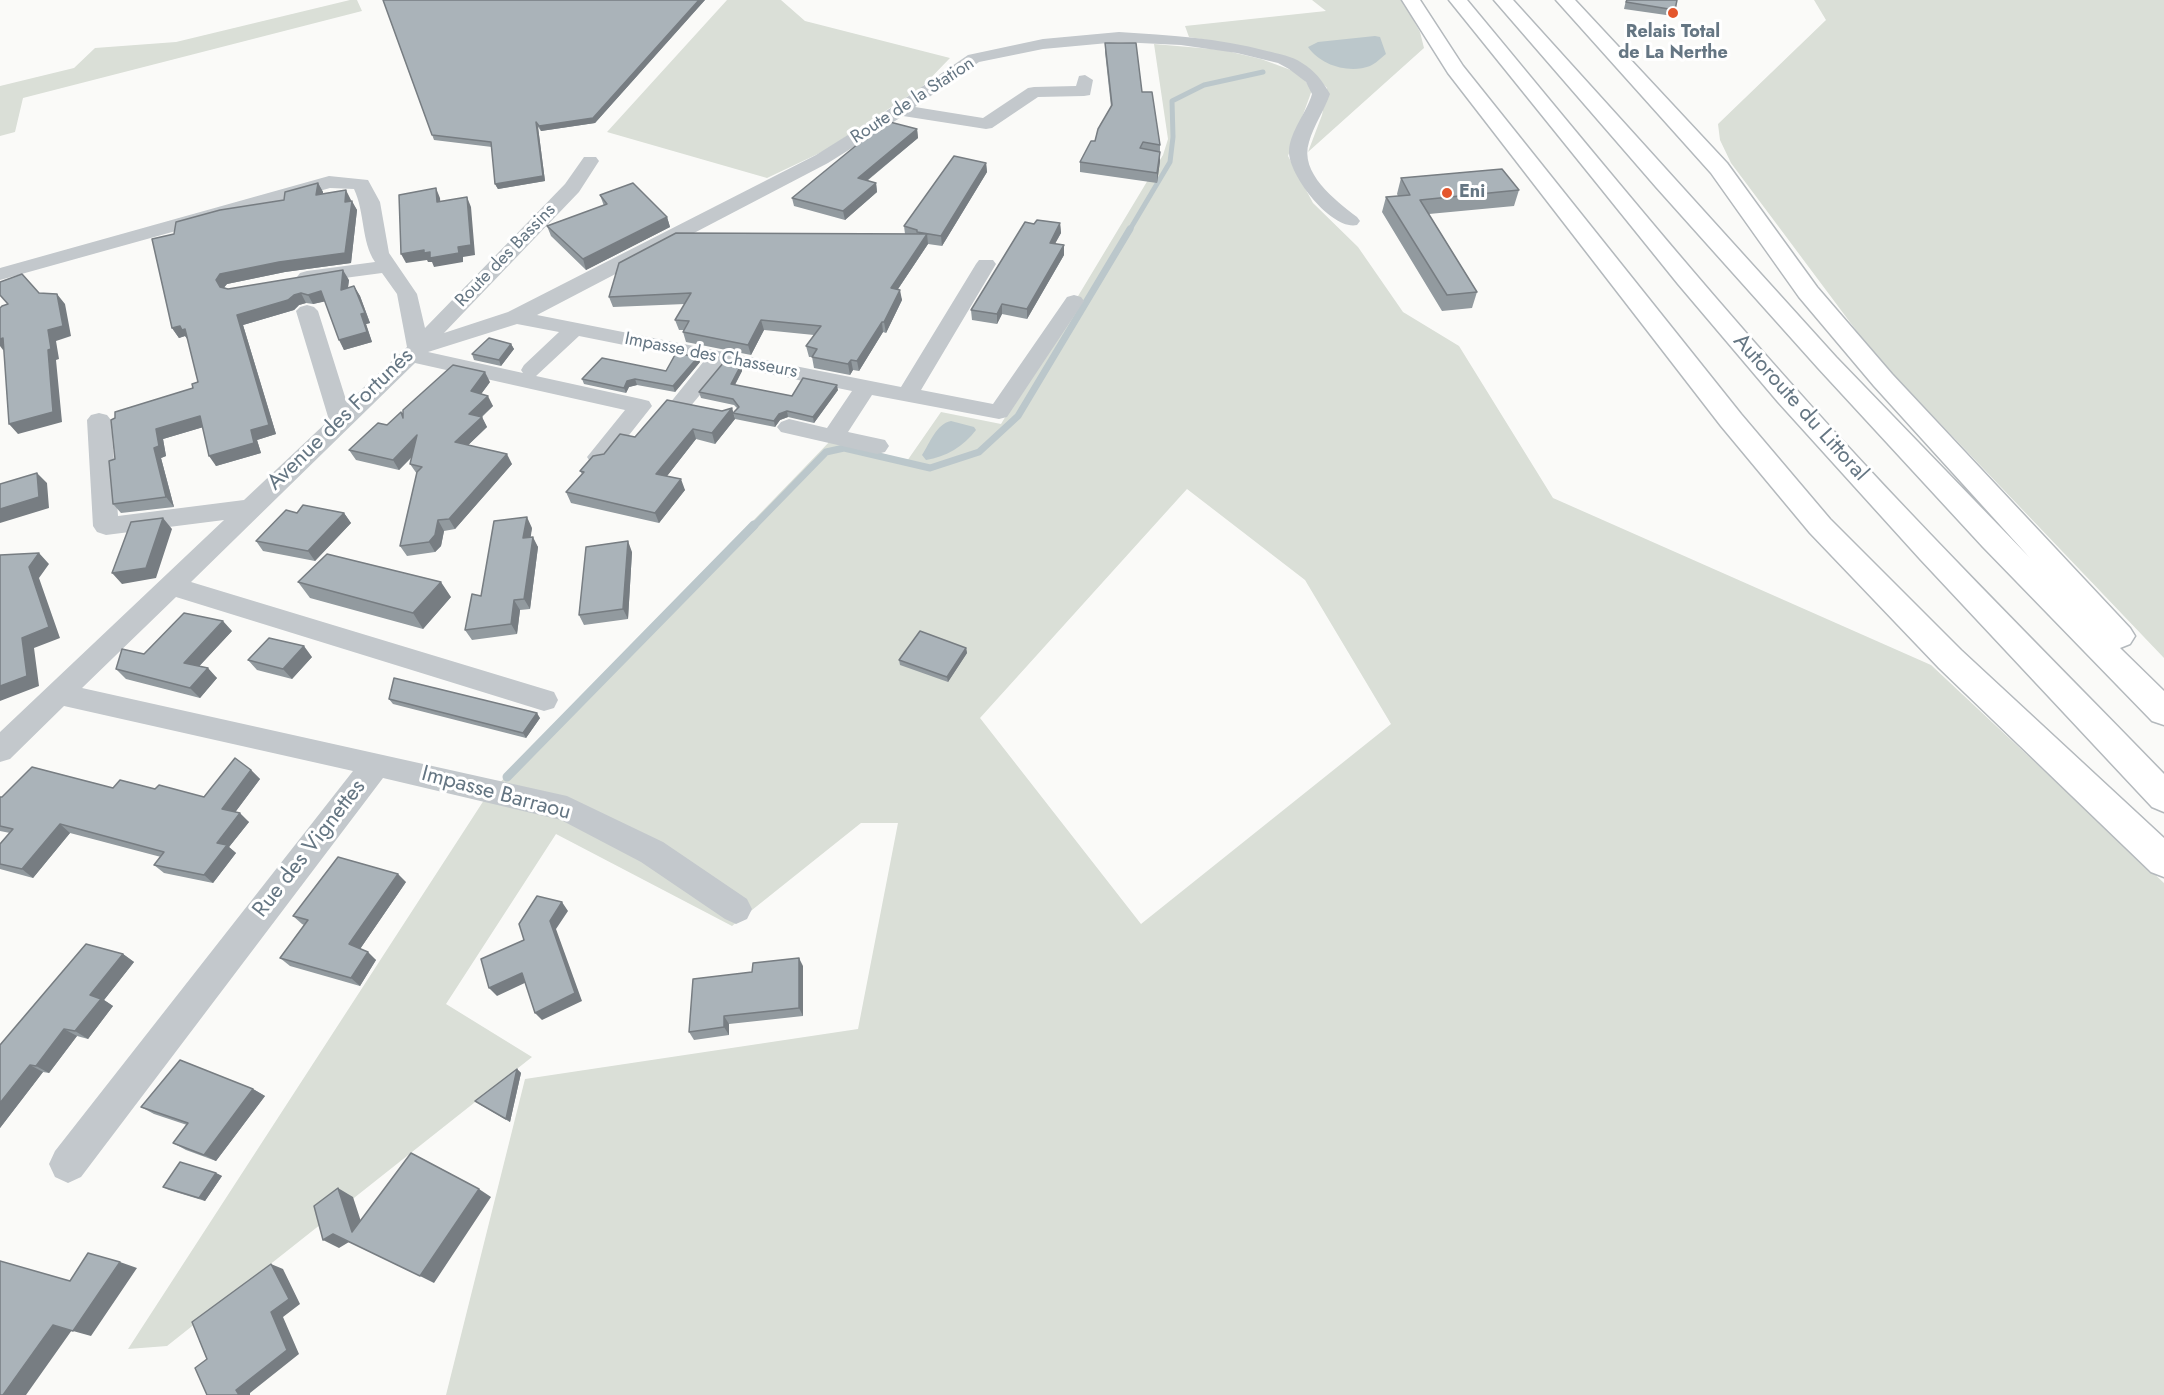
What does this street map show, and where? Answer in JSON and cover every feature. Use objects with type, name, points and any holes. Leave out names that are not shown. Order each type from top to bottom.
[{"type":"highway","points":[[1411,0],[1455,69],[1786,487],[1898,608],[2164,861]]},
{"type":"highway","name":"Autoroute du Littoral","points":[[1458,0],[1686,279],[1787,396],[1931,552],[2164,797]]},
{"type":"highway","points":[[1503,0],[1645,163],[1847,384],[2095,644],[2164,712]]},
{"type":"highway","points":[[1565,0],[1719,168],[1808,292],[1883,380],[2164,684]]},
{"type":"street","name":"Route de la Station","points":[[414,351],[516,317],[822,159],[900,110],[974,58],[1043,44],[1140,37],[1180,40],[1265,55],[1295,65],[1313,79],[1321,94],[1318,107],[1298,151],[1308,180],[1329,205],[1350,222]]},
{"type":"street","points":[[900,110],[986,124],[1034,92],[1084,91],[1085,80]]},
{"type":"street","name":"Route des Bassins","points":[[414,351],[572,188],[590,161]]},
{"type":"street","name":"Avenue des Fortunés","points":[[0,274],[329,182],[361,184],[370,202],[379,253],[407,294],[414,351],[0,750]]},
{"type":"street","points":[[907,395],[986,264]]},
{"type":"street","points":[[285,280],[388,266]]},
{"type":"street","name":"Impasse des Chasseurs","points":[[516,317],[999,412],[1074,301]]},
{"type":"street","points":[[307,312],[341,422]]},
{"type":"street","points":[[532,370],[574,329]]},
{"type":"street","points":[[414,351],[641,406],[599,457]]},
{"type":"street","points":[[638,394],[693,405],[720,357]]},
{"type":"street","points":[[497,363],[574,380]]},
{"type":"street","points":[[832,436],[866,387]]},
{"type":"street","points":[[99,420],[106,526],[251,508]]},
{"type":"street","points":[[789,427],[877,446]]},
{"type":"street","points":[[171,586],[544,700]]},
{"type":"street","name":"Rue des Vignettes","points":[[58,694],[376,764],[68,1164]]},
{"type":"street","name":"Impasse Barraou","points":[[376,764],[567,809],[652,852],[736,909]]},
{"type":"shaded area","points":[[357,0],[362,11],[23,98],[15,132],[0,136],[0,86],[74,68],[95,48],[176,42]]},
{"type":"shaded area","points":[[727,0],[781,0],[805,21],[950,58],[922,87],[824,151],[767,178],[607,132]]},
{"type":"shaded area","points":[[1312,0],[1402,0],[1420,32],[1424,48],[1308,152],[1322,115],[1327,88],[1310,70],[1231,44],[1189,37],[1185,26],[1326,11]]},
{"type":"shaded area","points":[[1814,0],[2164,0],[2164,658],[1873,353],[1731,163],[1720,140],[1718,124],[1826,20]]},
{"type":"shaded area","points":[[1380,37],[1386,54],[1372,65],[1362,68],[1344,68],[1327,63],[1308,47],[1318,42]]},
{"type":"shaded area","points":[[1154,44],[1223,50],[1261,59],[1299,73],[1312,90],[1288,156],[1313,203],[1358,247],[1403,312],[1459,346],[1553,498],[1931,665],[2164,883],[2164,1395],[446,1395],[525,1079],[858,1029],[898,823],[861,823],[732,926],[556,834],[446,1004],[532,1057],[167,1346],[128,1349],[486,797],[833,438],[907,461],[941,412],[1001,424],[1163,155],[1168,139]],"holes":[[[1187,489],[1305,580],[1391,724],[1141,924],[980,718]]]},
{"type":"shaded area","points":[[951,421],[974,427],[976,430],[954,450],[926,460],[922,455],[934,435],[941,426]]},
{"type":"building","points":[[383,0],[699,0],[593,118],[539,126],[536,122],[543,176],[495,184],[491,142],[432,135]]},
{"type":"building","points":[[1627,0],[1677,0],[1675,10],[1626,2]]},
{"type":"building","points":[[1105,43],[1136,43],[1142,92],[1152,92],[1160,145],[1143,142],[1140,148],[1160,152],[1157,173],[1080,162],[1091,141],[1095,141],[1098,129],[1112,105]]},
{"type":"building","points":[[886,121],[917,129],[858,178],[876,183],[843,211],[792,198]]},
{"type":"building","points":[[954,156],[986,163],[941,236],[917,232],[917,230],[904,226]]},
{"type":"building","points":[[1502,169],[1519,190],[1420,200],[1477,292],[1447,295],[1386,197],[1410,195],[1401,178]]},
{"type":"building","points":[[318,183],[316,195],[346,190],[345,202],[352,201],[345,253],[279,262],[220,274],[216,280],[220,287],[228,289],[343,270],[341,290],[354,286],[365,313],[361,314],[367,332],[339,340],[321,291],[308,295],[301,293],[294,295],[288,300],[237,315],[269,425],[251,430],[254,443],[209,456],[200,416],[156,429],[159,446],[154,448],[166,497],[113,504],[109,461],[115,459],[111,420],[115,418],[115,412],[193,388],[192,384],[198,382],[185,329],[182,330],[180,326],[172,328],[152,239],[174,234],[176,222],[220,210],[284,200],[285,192]]},
{"type":"building","points":[[633,183],[667,217],[583,259],[547,226],[607,204],[600,195]]},
{"type":"building","points":[[436,188],[437,202],[467,197],[471,245],[458,247],[459,253],[430,258],[430,252],[424,253],[424,250],[401,254],[399,195]]},
{"type":"building","points":[[1037,220],[1060,223],[1050,243],[1064,245],[1027,309],[1002,304],[997,314],[971,310],[1025,222],[1034,224]]},
{"type":"building","points":[[676,233],[927,234],[891,288],[900,290],[884,322],[857,361],[851,360],[848,364],[812,357],[817,349],[806,346],[821,326],[761,320],[748,345],[683,332],[689,321],[675,320],[691,293],[609,297],[619,263]]},
{"type":"building","points":[[22,274],[39,293],[57,294],[63,326],[48,330],[51,349],[48,350],[53,412],[9,424],[3,338],[0,339],[0,308],[8,304],[0,295],[0,282]]},
{"type":"building","points":[[489,338],[511,344],[499,360],[472,354]]},
{"type":"building","points":[[676,353],[698,357],[673,386],[635,379],[627,381],[624,388],[582,379],[602,358],[666,371]]},
{"type":"building","points":[[724,362],[741,365],[731,384],[792,396],[803,378],[837,385],[813,417],[787,411],[779,414],[774,421],[733,413],[739,407],[733,399],[699,392]]},
{"type":"building","points":[[453,365],[485,372],[471,391],[488,396],[469,414],[482,417],[455,442],[507,454],[449,519],[438,520],[435,535],[429,542],[400,546],[417,472],[422,467],[410,464],[417,435],[393,460],[349,450],[378,423],[387,425],[401,412],[403,418],[403,410]]},
{"type":"building","points":[[667,400],[722,411],[732,408],[712,433],[693,429],[656,474],[681,479],[655,513],[566,492],[584,472],[580,471],[593,456],[604,454],[620,434],[635,437]]},
{"type":"building","points":[[37,473],[39,497],[0,509],[0,484]]},
{"type":"building","points":[[303,505],[344,513],[308,551],[256,541],[286,510],[297,513]]},
{"type":"building","points":[[527,517],[523,538],[533,537],[524,599],[514,600],[511,624],[465,630],[472,594],[481,596],[494,521]]},
{"type":"building","points":[[163,518],[146,568],[112,573],[131,522]]},
{"type":"building","points":[[628,541],[623,609],[579,615],[586,547]]},
{"type":"building","points":[[39,553],[29,567],[49,627],[22,638],[27,676],[0,686],[0,555]]},
{"type":"building","points":[[327,554],[441,582],[413,613],[298,582]]},
{"type":"building","points":[[184,613],[223,621],[184,663],[208,668],[190,688],[116,669],[122,649],[144,654]]},
{"type":"building","points":[[920,631],[966,648],[947,677],[899,660]]},
{"type":"building","points":[[269,638],[304,646],[283,669],[248,660]]},
{"type":"building","points":[[394,678],[537,713],[523,733],[389,699]]},
{"type":"building","points":[[235,758],[251,770],[222,809],[240,813],[217,843],[227,845],[204,875],[154,865],[164,852],[60,824],[22,869],[0,864],[0,844],[13,829],[0,826],[0,797],[32,767],[113,788],[120,780],[155,789],[159,785],[204,797]]},
{"type":"building","points":[[338,857],[398,874],[349,944],[368,952],[351,978],[280,958],[308,920],[293,916]]},
{"type":"building","points":[[537,896],[562,902],[550,921],[575,993],[535,1013],[522,973],[489,988],[481,959],[524,940],[519,924]]},
{"type":"building","points":[[86,944],[123,954],[90,995],[101,999],[75,1031],[64,1029],[36,1066],[30,1065],[0,1103],[0,1045]]},
{"type":"building","points":[[799,958],[799,1008],[724,1016],[724,1027],[689,1032],[693,979],[752,972],[753,963]]},
{"type":"building","points":[[180,1060],[253,1089],[204,1155],[173,1143],[188,1123],[141,1107]]},
{"type":"building","points":[[517,1069],[506,1119],[475,1101]]},
{"type":"building","points":[[411,1153],[479,1189],[420,1276],[333,1234],[323,1240],[314,1206],[338,1188],[352,1232]]},
{"type":"building","points":[[180,1162],[216,1173],[199,1198],[163,1187]]},
{"type":"building","points":[[88,1253],[120,1262],[73,1331],[53,1325],[3,1395],[0,1395],[0,1261],[70,1281]]},
{"type":"building","points":[[271,1264],[289,1299],[271,1312],[287,1350],[236,1390],[239,1395],[207,1395],[195,1368],[207,1359],[192,1322]]},
{"type":"waterway","points":[[1129,231],[1170,162],[1173,137],[1172,101],[1204,85],[1263,72]]},
{"type":"waterway","points":[[753,527],[826,452],[844,448],[930,468],[979,452],[1018,416],[1130,229]]},
{"type":"waterway","points":[[507,777],[754,525]]},
{"type":"place","name":"Relais Total de La Nerthe","points":[[1673,13]]},
{"type":"place","name":"Eni","points":[[1447,193]]}]
